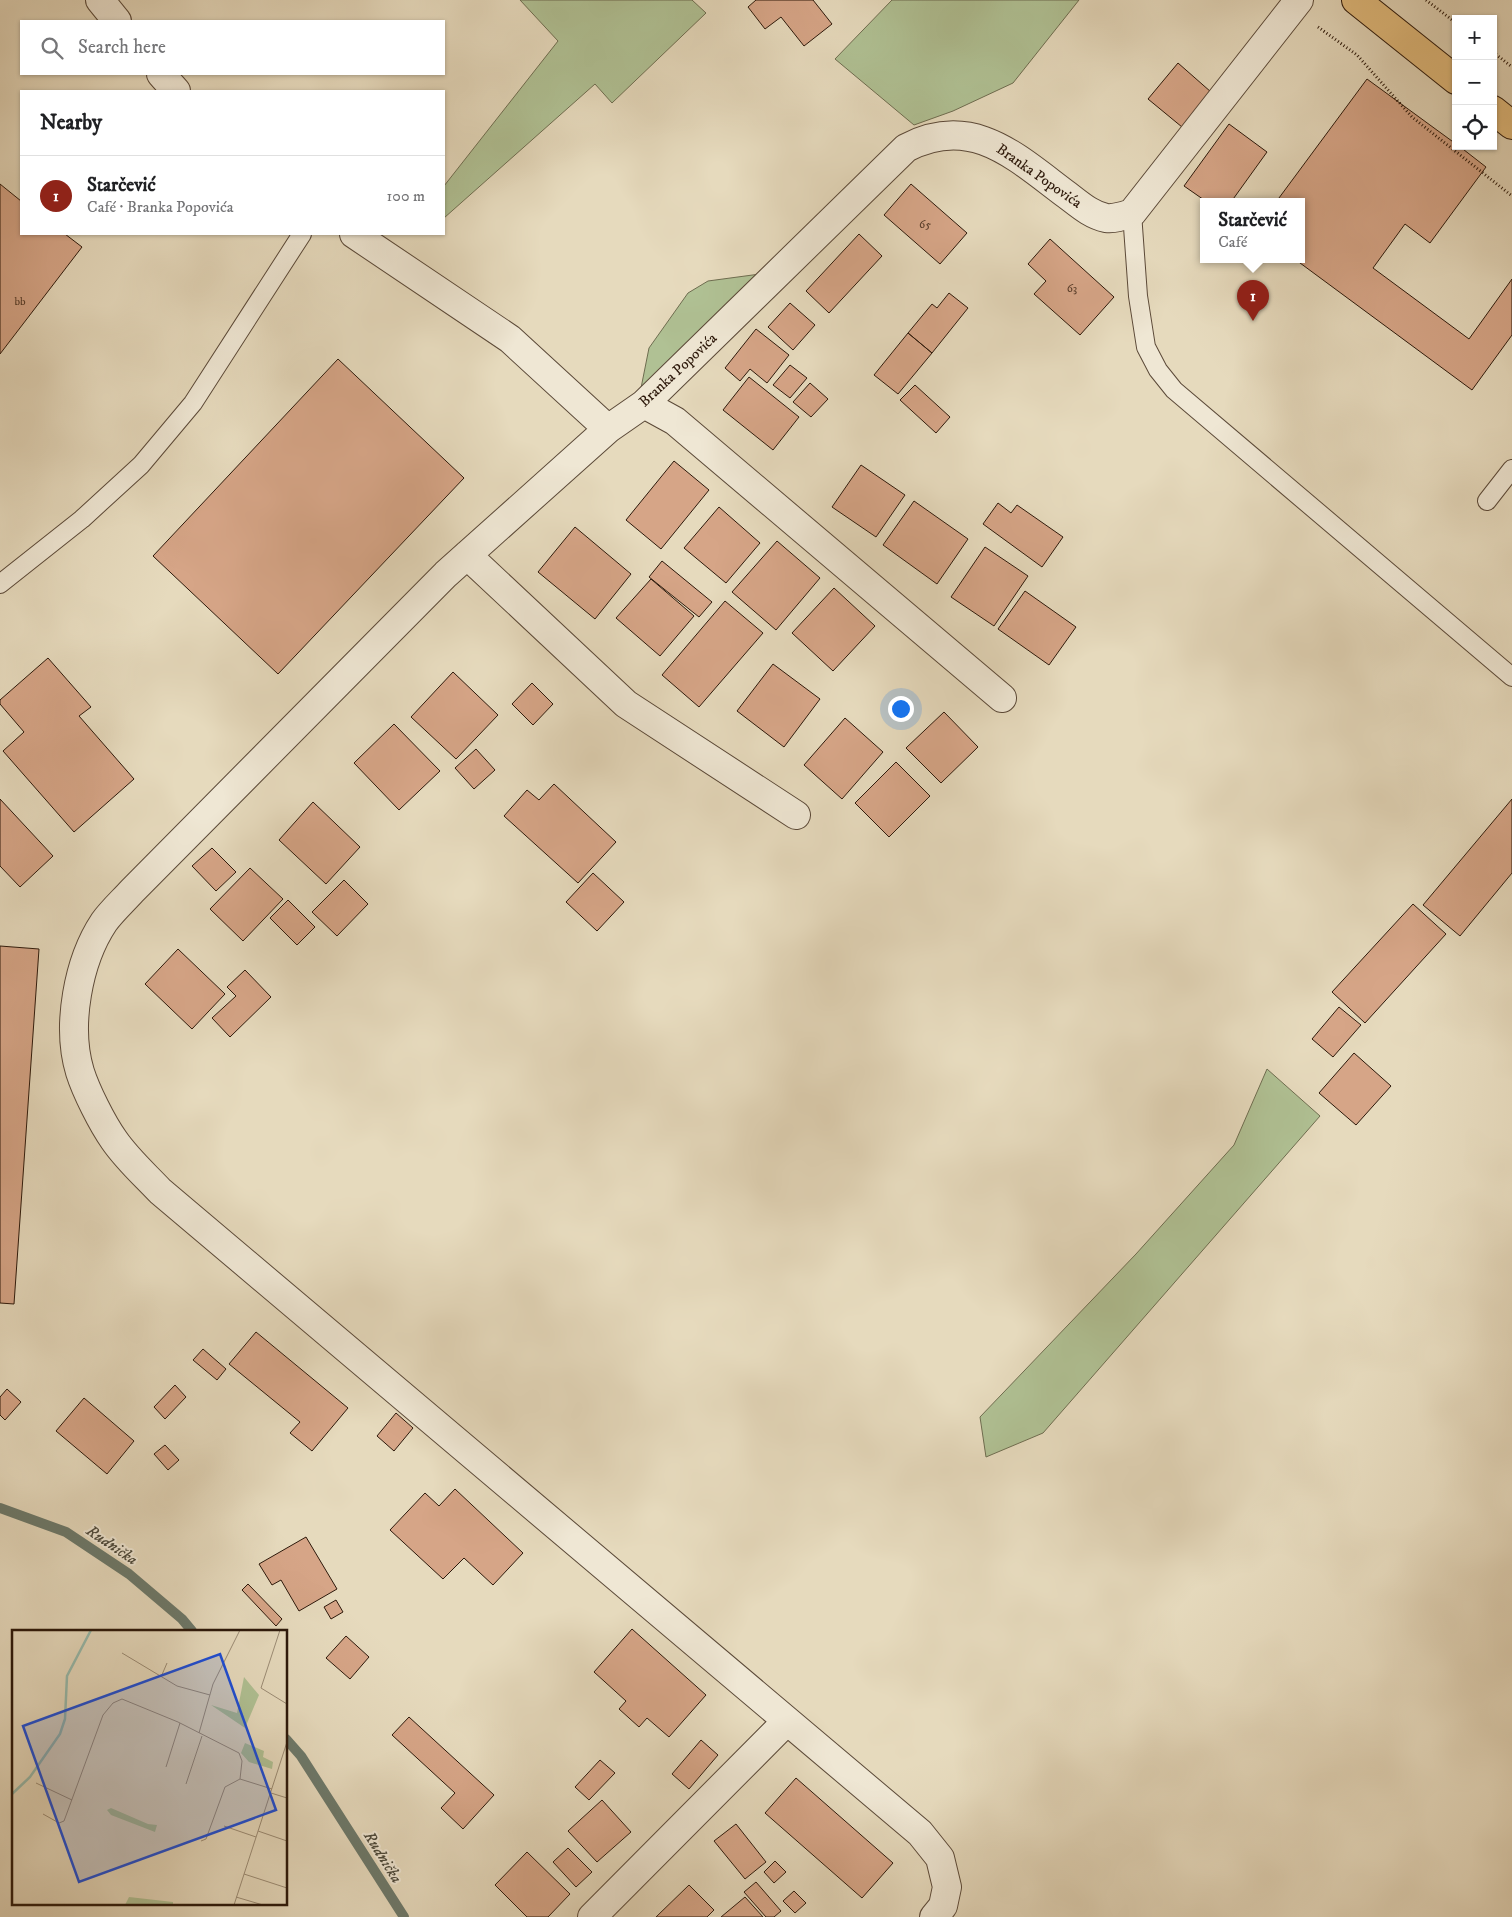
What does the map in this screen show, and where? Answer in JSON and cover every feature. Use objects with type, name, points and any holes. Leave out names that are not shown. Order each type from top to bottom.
[{"type":"main road","points":[[1356,0],[1452,77]]},
{"type":"main road","points":[[1497,113],[1512,124]]},
{"type":"street","points":[[100,0],[116,20]]},
{"type":"street","points":[[1132,213],[1296,4]]},
{"type":"street","points":[[162,75],[175,90]]},
{"type":"street","name":"Branka Popovića","points":[[934,1917],[943,1906],[947,1887],[940,1858],[920,1833],[160,1190],[129,1158],[113,1139],[80,1071],[75,1044],[75,1014],[80,976],[90,948],[105,921],[146,877],[467,555],[608,429],[644,404],[906,148],[923,140],[939,136],[960,135],[982,139],[1008,151],[1096,215],[1116,218],[1132,213]]},
{"type":"street","points":[[355,235],[510,339],[608,429]]},
{"type":"street","points":[[644,404],[675,421],[1002,698]]},
{"type":"street","points":[[467,555],[626,704],[796,814]]},
{"type":"street","points":[[592,1917],[786,1721]]},
{"type":"lane","points":[[1132,213],[1138,296],[1146,347],[1158,370],[1174,390],[1512,677]]},
{"type":"lane","points":[[3,576],[82,518],[147,458],[194,403],[301,235]]},
{"type":"lane","points":[[1487,501],[1512,469]]},
{"type":"path","points":[[1426,0],[1452,20]]},
{"type":"path","points":[[1296,4],[1357,55],[1412,117],[1512,196]]},
{"type":"path","points":[[1497,55],[1512,67]]},
{"type":"green space","points":[[520,0],[692,0],[706,13],[612,103],[595,84],[445,217],[445,185],[558,41]]},
{"type":"green space","points":[[892,0],[1079,0],[1013,83],[953,111],[914,125],[835,59]]},
{"type":"green space","points":[[760,274],[639,398],[649,348],[688,293],[708,281]]},
{"type":"green space","points":[[1267,1069],[1320,1116],[1043,1433],[986,1457],[980,1417],[1136,1254],[1234,1145]]},
{"type":"building","points":[[756,0],[813,0],[832,24],[804,46],[781,17],[765,29],[748,7]]},
{"type":"building","points":[[1178,63],[1211,92],[1182,127],[1148,99]]},
{"type":"building","points":[[1367,79],[1452,141],[1452,150],[1464,150],[1486,167],[1430,243],[1405,224],[1373,268],[1469,339],[1512,279],[1512,335],[1472,390],[1300,263],[1305,263],[1305,198],[1279,198]]},
{"type":"building","points":[[1229,124],[1267,152],[1234,198],[1201,198],[1184,186]]},
{"type":"building","points":[[0,184],[20,200],[20,235],[66,235],[82,247],[0,354]]},
{"type":"building","points":[[911,184],[967,233],[940,264],[884,215]]},
{"type":"building","points":[[859,234],[882,256],[829,313],[806,291]]},
{"type":"building","points":[[1050,239],[1114,297],[1080,335],[1034,294],[1046,281],[1028,264]]},
{"type":"building","points":[[949,293],[968,308],[932,353],[908,333],[932,304],[937,308]]},
{"type":"building","points":[[790,303],[815,325],[793,350],[768,327]]},
{"type":"building","points":[[756,329],[789,355],[767,383],[750,369],[740,381],[725,368]]},
{"type":"building","points":[[908,333],[932,353],[898,394],[874,375]]},
{"type":"building","points":[[338,359],[464,478],[278,674],[153,556]]},
{"type":"building","points":[[790,365],[807,378],[790,398],[773,385]]},
{"type":"building","points":[[749,377],[799,417],[773,450],[723,410]]},
{"type":"building","points":[[810,383],[828,399],[811,417],[793,402]]},
{"type":"building","points":[[915,385],[950,417],[936,433],[900,400]]},
{"type":"building","points":[[674,461],[709,490],[661,549],[626,520]]},
{"type":"building","points":[[861,465],[905,495],[876,537],[832,507]]},
{"type":"building","points":[[914,501],[968,539],[937,584],[883,545]]},
{"type":"building","points":[[998,503],[1011,513],[1017,505],[1063,537],[1042,567],[983,524]]},
{"type":"building","points":[[719,507],[760,543],[726,583],[684,548]]},
{"type":"building","points":[[575,527],[631,574],[595,619],[538,572]]},
{"type":"building","points":[[777,541],[820,578],[776,630],[732,592]]},
{"type":"building","points":[[985,547],[1028,576],[994,626],[951,597]]},
{"type":"building","points":[[662,561],[712,602],[699,617],[649,577]]},
{"type":"building","points":[[651,579],[694,616],[660,656],[616,618]]},
{"type":"building","points":[[834,588],[875,626],[833,671],[792,633]]},
{"type":"building","points":[[1025,591],[1076,627],[1049,665],[998,629]]},
{"type":"building","points":[[725,601],[763,633],[699,707],[662,675]]},
{"type":"building","points":[[48,658],[91,707],[79,716],[134,779],[74,832],[3,751],[24,732],[0,704],[0,700]]},
{"type":"building","points":[[773,664],[820,699],[784,747],[737,711]]},
{"type":"building","points":[[453,672],[498,715],[456,759],[411,717]]},
{"type":"building","points":[[532,683],[553,704],[533,725],[512,704]]},
{"type":"building","points":[[944,712],[978,747],[941,783],[906,748]]},
{"type":"building","points":[[845,718],[883,752],[842,799],[804,765]]},
{"type":"building","points":[[394,724],[440,771],[399,810],[354,763]]},
{"type":"building","points":[[476,749],[495,770],[474,789],[455,768]]},
{"type":"building","points":[[896,762],[930,796],[889,837],[855,803]]},
{"type":"building","points":[[554,784],[616,842],[578,883],[504,816],[527,790],[539,800]]},
{"type":"building","points":[[0,799],[53,856],[20,887],[0,866]]},
{"type":"building","points":[[1512,799],[1512,873],[1460,936],[1423,905]]},
{"type":"building","points":[[313,802],[360,847],[326,884],[279,840]]},
{"type":"building","points":[[212,848],[236,872],[216,891],[192,866]]},
{"type":"building","points":[[250,868],[283,899],[243,941],[210,909]]},
{"type":"building","points":[[593,873],[624,902],[597,931],[566,902]]},
{"type":"building","points":[[344,880],[368,904],[337,936],[312,912]]},
{"type":"building","points":[[288,900],[315,927],[297,945],[270,918]]},
{"type":"building","points":[[1413,904],[1446,934],[1365,1023],[1332,992]]},
{"type":"building","points":[[0,946],[39,949],[14,1304],[0,1303]]},
{"type":"building","points":[[178,949],[225,994],[192,1029],[145,984]]},
{"type":"building","points":[[245,970],[271,997],[230,1037],[212,1018],[236,996],[227,987]]},
{"type":"building","points":[[1339,1007],[1361,1025],[1333,1057],[1312,1039]]},
{"type":"building","points":[[1354,1053],[1391,1086],[1356,1125],[1319,1093]]},
{"type":"building","points":[[256,1332],[348,1408],[312,1451],[290,1433],[300,1422],[229,1364]]},
{"type":"building","points":[[203,1349],[226,1369],[217,1380],[193,1360]]},
{"type":"building","points":[[175,1385],[186,1397],[165,1419],[154,1407]]},
{"type":"building","points":[[7,1389],[21,1402],[5,1420],[0,1415],[0,1397]]},
{"type":"building","points":[[84,1398],[134,1441],[107,1474],[56,1431]]},
{"type":"building","points":[[396,1413],[413,1428],[394,1451],[377,1436]]},
{"type":"building","points":[[165,1445],[179,1460],[168,1470],[154,1454]]},
{"type":"building","points":[[455,1489],[523,1553],[493,1585],[464,1558],[443,1579],[390,1530],[425,1493],[439,1506]]},
{"type":"building","points":[[306,1537],[337,1589],[299,1611],[281,1580],[272,1585],[259,1564]]},
{"type":"building","points":[[248,1584],[282,1619],[276,1626],[242,1590]]},
{"type":"building","points":[[336,1600],[343,1612],[331,1619],[324,1607]]},
{"type":"building","points":[[632,1629],[706,1695],[669,1737],[647,1718],[639,1727],[619,1709],[626,1701],[594,1672]]},
{"type":"building","points":[[346,1636],[369,1657],[350,1679],[326,1658]]},
{"type":"building","points":[[409,1717],[494,1795],[463,1829],[441,1808],[455,1793],[392,1735]]},
{"type":"building","points":[[701,1740],[718,1755],[689,1789],[672,1774]]},
{"type":"building","points":[[600,1760],[615,1773],[589,1800],[575,1787]]},
{"type":"building","points":[[796,1778],[893,1863],[862,1898],[765,1813]]},
{"type":"building","points":[[602,1800],[631,1832],[597,1862],[568,1831]]},
{"type":"building","points":[[736,1824],[766,1862],[745,1879],[714,1841]]},
{"type":"building","points":[[568,1848],[592,1872],[576,1887],[553,1862]]},
{"type":"building","points":[[527,1852],[570,1894],[548,1917],[527,1917],[495,1885]]},
{"type":"building","points":[[775,1861],[786,1872],[774,1883],[764,1872]]},
{"type":"building","points":[[756,1882],[781,1911],[774,1917],[766,1917],[744,1892]]},
{"type":"building","points":[[689,1885],[714,1910],[707,1917],[656,1917]]},
{"type":"building","points":[[794,1891],[806,1903],[795,1913],[783,1901]]},
{"type":"building","points":[[745,1897],[763,1917],[721,1917]]},
{"type":"waterway","name":"Rudnička","points":[[0,1508],[66,1532],[129,1574],[182,1619],[191,1630]]},
{"type":"waterway","name":"Rudnička","points":[[288,1741],[301,1756],[404,1917]]},
{"type":"place","name":"Starčević","points":[[1253,321]]}]
